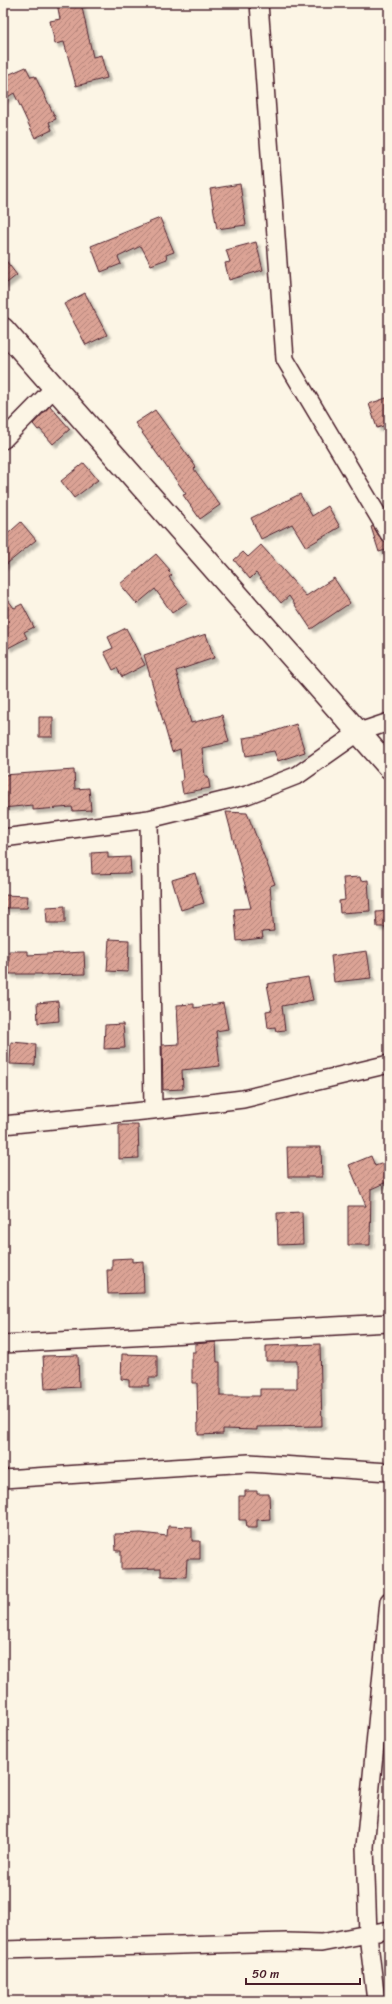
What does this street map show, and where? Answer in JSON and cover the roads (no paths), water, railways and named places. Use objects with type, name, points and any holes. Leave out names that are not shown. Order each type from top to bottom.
[{"type":"main road","points":[[3,329],[389,767]]},
{"type":"street","points":[[259,3],[285,359],[389,534]]},
{"type":"street","points":[[3,440],[55,387]]},
{"type":"street","points":[[3,838],[149,819],[247,795],[298,775],[359,732],[389,722]]},
{"type":"street","points":[[149,819],[153,1110]]},
{"type":"street","points":[[3,1125],[153,1110],[243,1099],[389,1064]]},
{"type":"street","points":[[3,1344],[389,1323]]},
{"type":"street","points":[[3,1479],[249,1463],[389,1472]]},
{"type":"street","points":[[376,2001],[368,1935],[365,1847],[386,1653],[389,1601]]},
{"type":"street","points":[[3,1950],[287,1942],[321,1943],[389,1930]]}]
